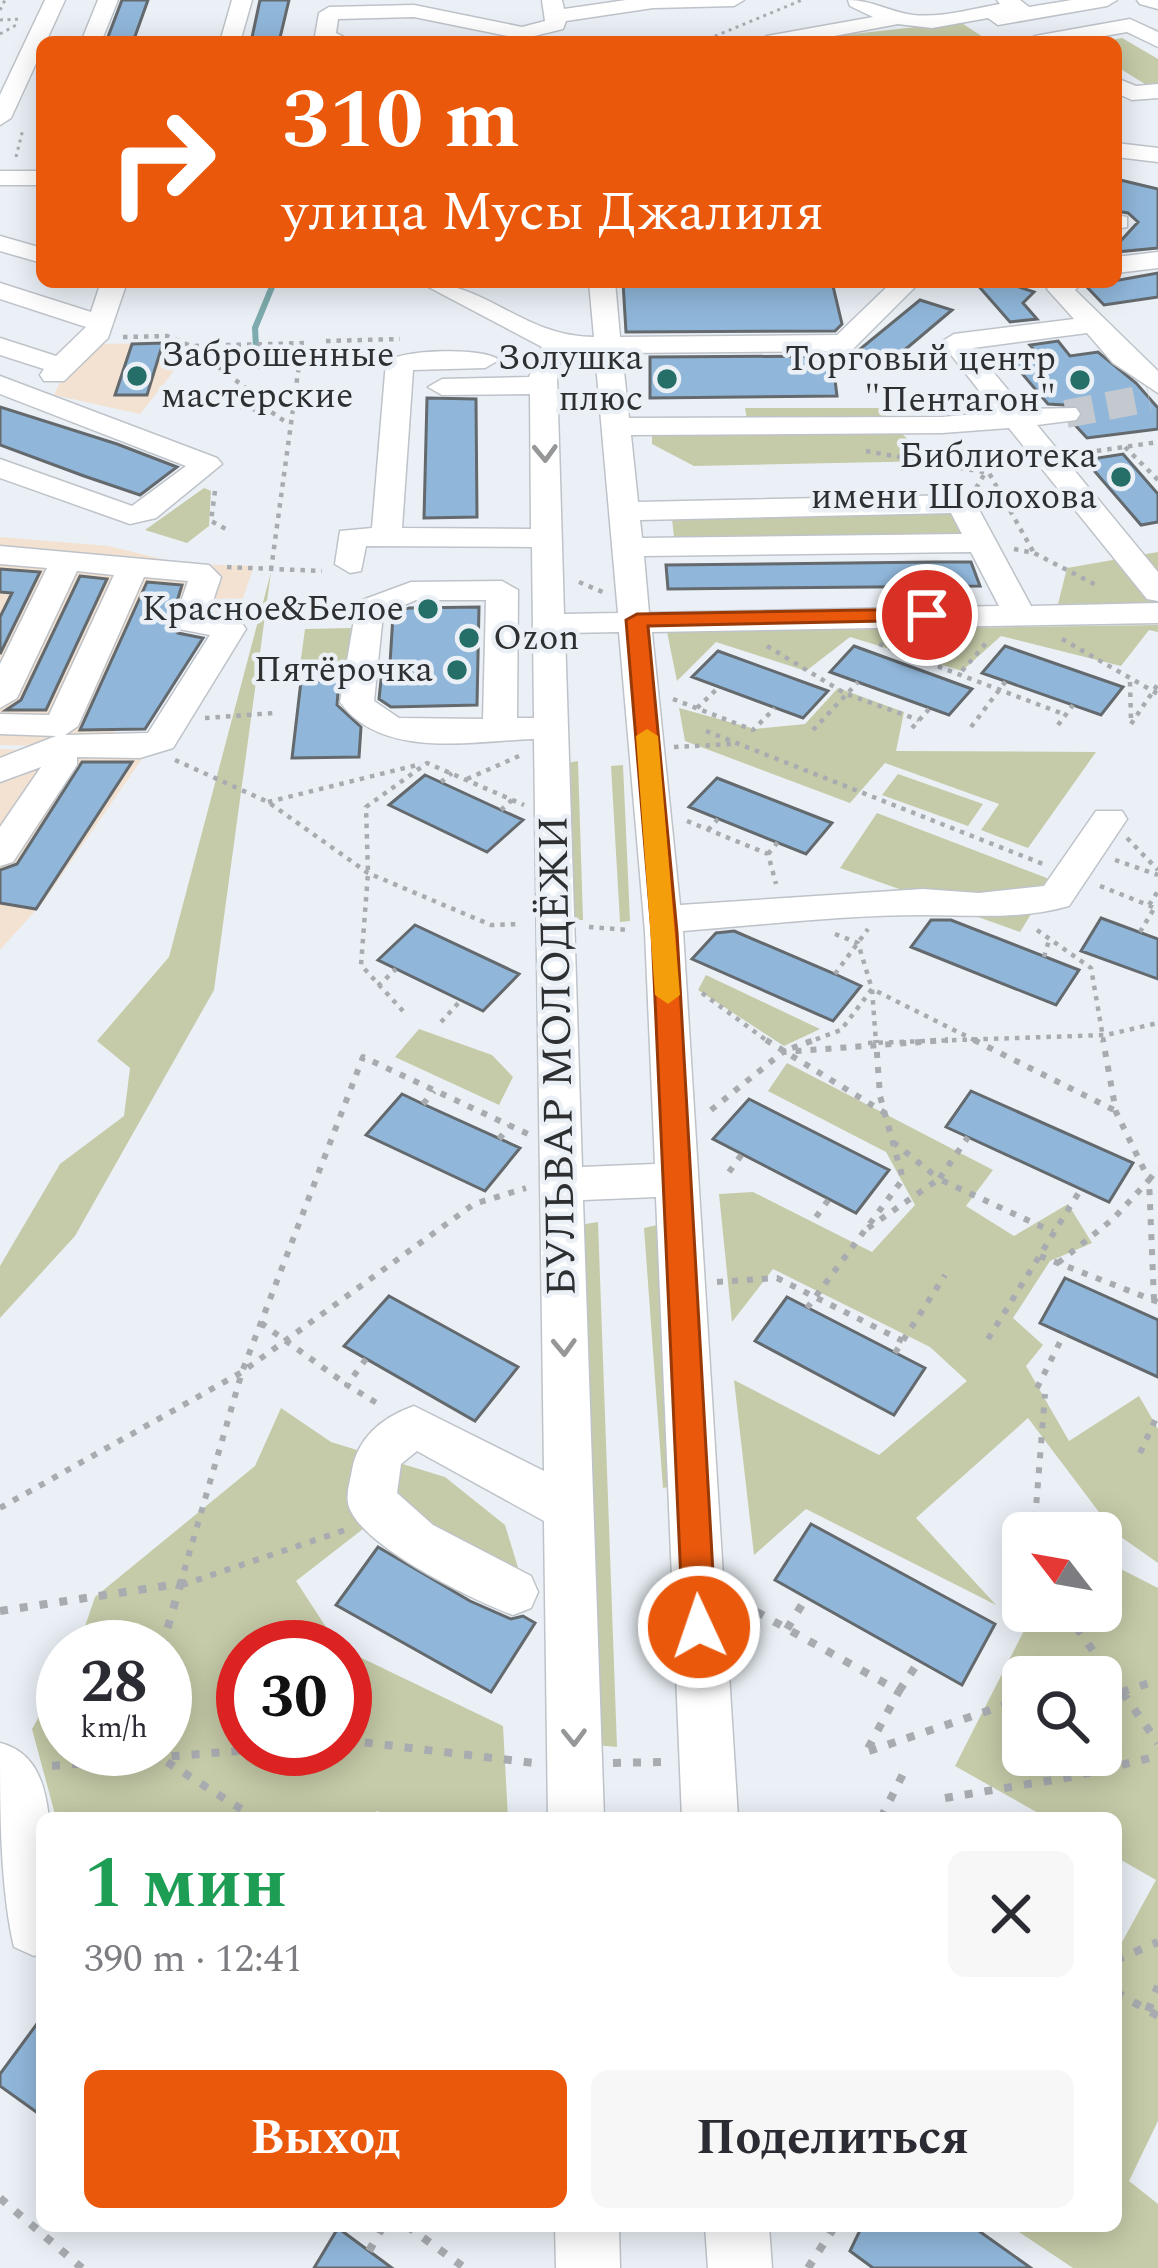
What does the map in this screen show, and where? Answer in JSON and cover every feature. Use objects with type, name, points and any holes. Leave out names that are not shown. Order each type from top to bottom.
[{"type":"street","points":[[8,109],[13,29],[55,0]]},
{"type":"street","points":[[94,36],[109,0]]},
{"type":"street","points":[[232,36],[242,0]]},
{"type":"street","points":[[325,36],[329,13],[413,11],[481,33],[522,33],[556,25],[553,8],[734,0]]},
{"type":"street","points":[[866,0],[857,2],[891,20],[913,24],[1010,8],[1024,14],[1062,0]]},
{"type":"street","points":[[1007,0],[1024,14]]},
{"type":"street","points":[[996,36],[993,20],[1107,0]]},
{"type":"street","points":[[1147,0],[1158,3]]},
{"type":"street","points":[[800,36],[891,20]]},
{"type":"street","points":[[1078,36],[1130,25],[1158,41]]},
{"type":"street","points":[[1122,87],[1132,93],[1158,91]]},
{"type":"street","points":[[1122,151],[1158,155]]},
{"type":"street","points":[[0,178],[36,178]]},
{"type":"street","points":[[0,243],[36,254]]},
{"type":"street","points":[[1122,264],[1158,260]]},
{"type":"street","points":[[0,346],[57,371],[98,331],[112,288]]},
{"type":"street","points":[[602,288],[664,926],[710,1812]]},
{"type":"street","points":[[474,292],[562,346],[605,347],[844,343],[901,288]]},
{"type":"street","points":[[1061,288],[1091,325],[1154,384]]},
{"type":"street","points":[[0,291],[98,331]]},
{"type":"street","points":[[1091,325],[953,342],[1158,592]]},
{"type":"street","name":"БУЛЬВАР МОЛОДЁЖИ","points":[[562,346],[549,354],[543,385],[548,580],[542,739],[554,925],[576,1812]]},
{"type":"street","points":[[386,537],[400,362],[485,360]]},
{"type":"street","points":[[0,384],[207,464],[125,527],[129,537],[199,557]]},
{"type":"street","points":[[398,388],[543,385]]},
{"type":"street","points":[[616,427],[942,425],[1066,414]]},
{"type":"street","points":[[0,468],[123,514],[138,515]]},
{"type":"street","points":[[628,529],[961,503],[1019,614]]},
{"type":"street","points":[[628,529],[983,543]]},
{"type":"street","points":[[338,568],[351,537],[386,537],[548,580],[636,613],[1158,613]]},
{"type":"street","points":[[1125,548],[1158,542]]},
{"type":"street","points":[[0,555],[198,572],[205,578],[190,622],[230,629],[161,740],[140,747],[61,746],[0,771]]},
{"type":"street","points":[[0,698],[67,559]]},
{"type":"street","points":[[0,724],[61,726],[133,567]]},
{"type":"street","points":[[542,739],[500,728],[396,728],[360,705],[365,614],[373,605],[411,591],[502,590],[548,580]]},
{"type":"street","points":[[500,728],[502,590]]},
{"type":"street","points":[[0,854],[60,765],[61,746]]},
{"type":"street","points":[[664,926],[782,911],[886,904],[979,905],[1056,897],[1090,848]]},
{"type":"street","points":[[559,1184],[678,1180]]},
{"type":"street","points":[[513,1592],[415,1540],[370,1501],[379,1454],[414,1426],[569,1509]]},
{"type":"street","points":[[2,1769],[18,1790],[34,1927]]},
{"type":"street","points":[[586,2232],[588,2268]]},
{"type":"street","points":[[737,2232],[740,2268]]},
{"type":"path","points":[[0,10],[5,0]]},
{"type":"path","points":[[715,36],[802,0]]},
{"type":"path","points":[[98,331],[179,338],[260,399],[250,409]]},
{"type":"path","points":[[191,346],[305,343],[289,424],[271,570]]},
{"type":"path","points":[[241,388],[229,396],[230,402],[271,412],[289,424]]},
{"type":"path","points":[[961,503],[989,473],[1015,420]]},
{"type":"path","points":[[1048,458],[1158,442]]},
{"type":"path","points":[[1125,447],[1158,480]]},
{"type":"path","points":[[989,473],[1034,553]]},
{"type":"path","points":[[190,481],[215,490],[211,521],[226,529]]},
{"type":"path","points":[[983,543],[1034,553],[1103,589]]},
{"type":"path","points":[[231,567],[338,568]]},
{"type":"path","points":[[548,580],[636,613]]},
{"type":"path","points":[[1019,614],[1156,693]]},
{"type":"path","points":[[756,640],[846,694],[919,720]]},
{"type":"path","points":[[962,671],[989,640]]},
{"type":"path","points":[[872,642],[962,671],[998,692],[1066,715]]},
{"type":"path","points":[[971,727],[1006,681]]},
{"type":"path","points":[[813,730],[858,682]]},
{"type":"path","points":[[1130,682],[1131,724],[1158,684]]},
{"type":"path","points":[[697,708],[719,687]]},
{"type":"path","points":[[658,694],[753,730],[775,707]]},
{"type":"path","points":[[1058,725],[1073,705]]},
{"type":"path","points":[[912,728],[930,708]]},
{"type":"path","points":[[172,723],[274,713]]},
{"type":"path","points":[[706,731],[1158,872]]},
{"type":"path","points":[[467,779],[542,739]]},
{"type":"path","points":[[664,747],[736,743]]},
{"type":"path","points":[[166,756],[268,802],[368,873],[491,925],[664,926]]},
{"type":"path","points":[[268,802],[428,763],[532,809]]},
{"type":"path","points":[[403,1012],[361,965],[368,873],[366,807],[428,763]]},
{"type":"path","points":[[441,782],[452,773]]},
{"type":"path","points":[[501,810],[512,800]]},
{"type":"path","points":[[672,816],[769,854]]},
{"type":"path","points":[[708,830],[718,819]]},
{"type":"path","points":[[778,842],[769,854],[782,911]]},
{"type":"path","points":[[1090,848],[1158,872]]},
{"type":"path","points":[[1090,848],[1154,907]]},
{"type":"path","points":[[1139,932],[1158,891]]},
{"type":"path","points":[[835,974],[886,904]]},
{"type":"path","points":[[979,905],[1051,935],[1091,968],[1116,1112],[1149,1180],[1156,1301],[1040,1256]]},
{"type":"path","points":[[807,1308],[903,1180],[885,1113],[872,989],[857,943]]},
{"type":"path","points":[[378,986],[396,969]]},
{"type":"path","points":[[689,984],[782,1052],[885,1113]]},
{"type":"path","points":[[872,989],[1116,1112]]},
{"type":"path","points":[[699,1120],[782,1052],[841,1030],[872,989]]},
{"type":"path","points":[[441,1022],[461,1000]]},
{"type":"path","points":[[782,1052],[876,1042],[1106,1035],[1158,1022]]},
{"type":"path","points":[[170,1620],[242,1372],[363,1057],[532,1136]]},
{"type":"path","points":[[423,1104],[434,1090]]},
{"type":"path","points":[[499,1138],[510,1126]]},
{"type":"path","points":[[862,1233],[938,1179],[968,1138]]},
{"type":"path","points":[[893,1142],[938,1179],[1053,1232]]},
{"type":"path","points":[[728,1172],[742,1154]]},
{"type":"path","points":[[1058,1263],[1113,1219],[1158,1168]]},
{"type":"path","points":[[0,1508],[242,1372],[474,1204],[532,1186],[559,1184]]},
{"type":"path","points":[[988,1339],[1081,1189]]},
{"type":"path","points":[[816,1216],[829,1199]]},
{"type":"path","points":[[895,1353],[944,1275]]},
{"type":"path","points":[[712,1282],[777,1278],[903,1341]]},
{"type":"path","points":[[261,1324],[414,1426]]},
{"type":"path","points":[[1035,1512],[1041,1391],[1064,1334]]},
{"type":"path","points":[[347,1385],[366,1359]]},
{"type":"path","points":[[1140,1453],[1158,1414]]},
{"type":"path","points":[[0,1611],[179,1586],[384,1513]]},
{"type":"path","points":[[787,1629],[806,1598]]},
{"type":"path","points":[[739,1602],[899,1691]]},
{"type":"path","points":[[919,1661],[866,1752],[1002,1706]]},
{"type":"path","points":[[1158,1680],[1122,1692],[1158,1743]]},
{"type":"path","points":[[372,1743],[548,1765],[706,1761]]},
{"type":"path","points":[[945,1798],[1071,1777],[1158,1756]]},
{"type":"path","points":[[2,1769],[36,1767]]},
{"type":"path","points":[[884,1812],[903,1774]]},
{"type":"path","points":[[189,1776],[246,1812]]},
{"type":"path","points":[[1122,1957],[1158,1942]]},
{"type":"path","points":[[1122,1996],[1153,2014],[1158,1986]]},
{"type":"path","points":[[0,2198],[36,2229]]},
{"type":"path","points":[[40,2232],[82,2268]]},
{"type":"path","points":[[369,2251],[380,2232]]},
{"type":"path","points":[[415,2232],[465,2268]]},
{"type":"path","points":[[808,2268],[831,2232]]},
{"type":"shaded area","points":[[163,343],[158,361],[177,367],[140,414],[54,395],[67,367],[97,344]]},
{"type":"shaded area","points":[[0,537],[109,546],[182,564],[254,566],[235,621],[187,619],[104,747],[0,745]]},
{"type":"shaded area","points":[[0,749],[146,753],[43,902],[0,950]]},
{"type":"green space","points":[[960,22],[981,36],[835,36]]},
{"type":"green space","points":[[1122,38],[1158,59],[1158,84],[1148,86],[1122,70]]},
{"type":"green space","points":[[745,408],[884,408],[887,419],[747,420]]},
{"type":"green space","points":[[896,429],[934,461],[694,466],[652,444],[652,432]]},
{"type":"green space","points":[[204,488],[211,491],[209,526],[187,543],[145,530]]},
{"type":"green space","points":[[953,504],[966,543],[675,546],[671,510]]},
{"type":"green space","points":[[1158,552],[1158,603],[1058,604],[1067,568]]},
{"type":"green space","points":[[271,572],[214,990],[75,1236],[0,1318],[0,1266],[60,1164],[124,1116],[130,1068],[97,1041],[169,957]]},
{"type":"green space","points":[[1158,625],[1158,632],[1149,630],[1121,666],[1001,636],[962,671],[850,637],[806,671],[716,642],[677,681],[667,632]]},
{"type":"green space","points":[[351,628],[346,673],[299,673],[305,629]]},
{"type":"green space","points":[[838,688],[904,712],[896,751],[1096,752],[1028,848],[981,830],[999,804],[885,763],[850,803],[685,741],[679,708],[755,729],[805,724]]},
{"type":"green space","points":[[578,761],[583,920],[567,920],[567,763]]},
{"type":"green space","points":[[623,765],[630,921],[620,922],[611,766]]},
{"type":"green space","points":[[898,774],[983,804],[968,826],[882,795]]},
{"type":"green space","points":[[877,813],[1052,880],[1020,932],[840,868]]},
{"type":"green space","points":[[706,975],[820,1029],[784,1046],[698,990]]},
{"type":"green space","points":[[419,1029],[492,1055],[513,1077],[499,1105],[395,1057]]},
{"type":"green space","points":[[787,1063],[993,1170],[966,1206],[1014,1236],[1068,1204],[1092,1243],[1050,1261],[1013,1318],[1043,1345],[1026,1366],[1069,1441],[1139,1396],[1158,1429],[1158,1563],[1122,1538],[1122,1512],[1099,1512],[1028,1418],[916,1518],[996,1605],[806,1509],[754,1555],[734,1380],[879,1455],[967,1381],[930,1347],[773,1269],[732,1322],[719,1194],[753,1192],[872,1252],[915,1205],[886,1152],[768,1091]]},
{"type":"green space","points":[[598,1222],[617,1747],[597,1745],[579,1225]]},
{"type":"green space","points":[[657,1225],[678,1485],[663,1488],[644,1228]]},
{"type":"green space","points":[[281,1408],[331,1442],[445,1477],[505,1525],[520,1574],[372,1522],[296,1581],[321,1620],[216,1620],[216,1776],[372,1776],[372,1663],[503,1726],[508,1812],[54,1812],[45,1776],[192,1776],[192,1620],[87,1620],[95,1597],[255,1466]]},
{"type":"green space","points":[[1122,1570],[1158,1588],[1158,2121],[1129,2181],[1158,2204],[1158,2268],[1073,2268],[1019,2232],[1122,2232],[1122,1942],[1156,1880],[1122,1860],[1122,1812],[1036,1812],[955,1766],[1002,1674],[1002,1776],[1122,1776],[1122,1656],[1011,1656],[1023,1632],[1122,1632]]},
{"type":"building","points":[[122,0],[148,0],[135,36],[108,36]]},
{"type":"building","points":[[260,0],[289,0],[280,36],[252,36]]},
{"type":"building","points":[[1122,180],[1158,189],[1158,248],[1122,251],[1122,239],[1138,222],[1122,212]]},
{"type":"building","points":[[1158,273],[1158,297],[1104,305],[1088,288],[1122,288],[1122,280]]},
{"type":"building","points":[[623,288],[833,288],[842,324],[835,331],[626,332]]},
{"type":"building","points":[[980,288],[1034,292],[1023,303],[1037,319],[1010,322]]},
{"type":"building","points":[[920,300],[952,310],[888,364],[854,354]]},
{"type":"building","name":"Торговый центр \"Пентагон\"","points":[[1058,341],[1070,356],[1098,352],[1136,383],[1158,408],[1158,429],[1087,438],[1075,425],[1084,416],[1080,406],[1048,404],[1013,363],[1042,359],[1030,345]]},
{"type":"building","name":"Заброшенные мастерские","points":[[163,343],[147,395],[115,395],[132,344]]},
{"type":"building","points":[[832,356],[837,396],[650,398],[650,357]]},
{"type":"building","points":[[427,398],[476,399],[477,517],[424,518]]},
{"type":"building","points":[[0,407],[177,467],[140,495],[0,445]]},
{"type":"building","name":"Библиотека имени Шолохова","points":[[1123,454],[1158,494],[1158,522],[1141,525],[1085,460]]},
{"type":"building","points":[[971,562],[980,586],[668,589],[666,565]]},
{"type":"building","points":[[0,569],[40,572],[0,654],[0,617],[12,593],[0,592]]},
{"type":"building","points":[[80,576],[107,579],[46,710],[6,710],[21,700]]},
{"type":"building","points":[[147,582],[182,585],[170,625],[178,633],[203,638],[145,729],[80,730]]},
{"type":"building","points":[[479,607],[477,705],[391,707],[379,699],[381,680],[389,680],[393,615],[409,608]]},
{"type":"building","points":[[854,646],[972,689],[949,715],[830,672]]},
{"type":"building","points":[[1005,646],[1123,687],[1101,715],[982,673]]},
{"type":"building","points":[[718,651],[828,691],[803,718],[692,677]]},
{"type":"building","points":[[301,681],[339,681],[337,705],[361,727],[359,757],[292,758]]},
{"type":"building","points":[[82,762],[132,762],[36,909],[0,903],[0,870],[17,864]]},
{"type":"building","points":[[425,775],[523,820],[487,852],[389,805]]},
{"type":"building","points":[[717,778],[832,823],[806,854],[689,807]]},
{"type":"building","points":[[1101,918],[1158,939],[1158,979],[1081,951]]},
{"type":"building","points":[[931,920],[951,920],[1079,970],[1056,1005],[911,947]]},
{"type":"building","points":[[415,925],[519,974],[483,1011],[378,960]]},
{"type":"building","points":[[734,931],[861,986],[833,1021],[692,959],[716,933]]},
{"type":"building","points":[[971,1091],[1133,1163],[1109,1202],[946,1127]]},
{"type":"building","points":[[402,1094],[520,1148],[485,1191],[366,1135]]},
{"type":"building","points":[[749,1099],[889,1170],[856,1213],[713,1139]]},
{"type":"building","points":[[1065,1278],[1158,1320],[1158,1377],[1040,1323]]},
{"type":"building","points":[[389,1296],[518,1367],[475,1421],[344,1346]]},
{"type":"building","points":[[787,1297],[925,1368],[894,1415],[755,1341]]},
{"type":"building","points":[[811,1524],[995,1624],[962,1685],[775,1580]]},
{"type":"building","points":[[378,1547],[470,1601],[511,1619],[523,1616],[535,1623],[491,1692],[372,1625],[372,1620],[336,1605]]},
{"type":"building","points":[[36,2025],[36,2112],[0,2086],[0,2074]]},
{"type":"building","points":[[336,2232],[343,2232],[392,2268],[314,2268]]},
{"type":"building","points":[[859,2232],[980,2232],[1031,2268],[873,2268],[850,2251]]},
{"type":"waterway","points":[[257,366],[255,328],[272,288]]},
{"type":"tunnel","points":[[1066,414],[1149,398]]},
{"type":"slow traffic","points":[[647,736],[668,995]]},
{"type":"place","name":"Заброшенные мастерские","points":[[137,376]]},
{"type":"place","name":"Золушка плюс","points":[[667,379]]},
{"type":"place","name":"Торговый центр \"Пентагон\"","points":[[1080,380]]},
{"type":"place","name":"Библиотека имени Шолохова","points":[[1121,477]]},
{"type":"place","name":"Красное&Белое","points":[[428,609]]},
{"type":"place","name":"Ozon","points":[[469,638]]},
{"type":"place","name":"Пятёрочка","points":[[457,670]]},
{"type":"route","points":[[699,1627],[664,932],[637,620],[927,615]]}]
